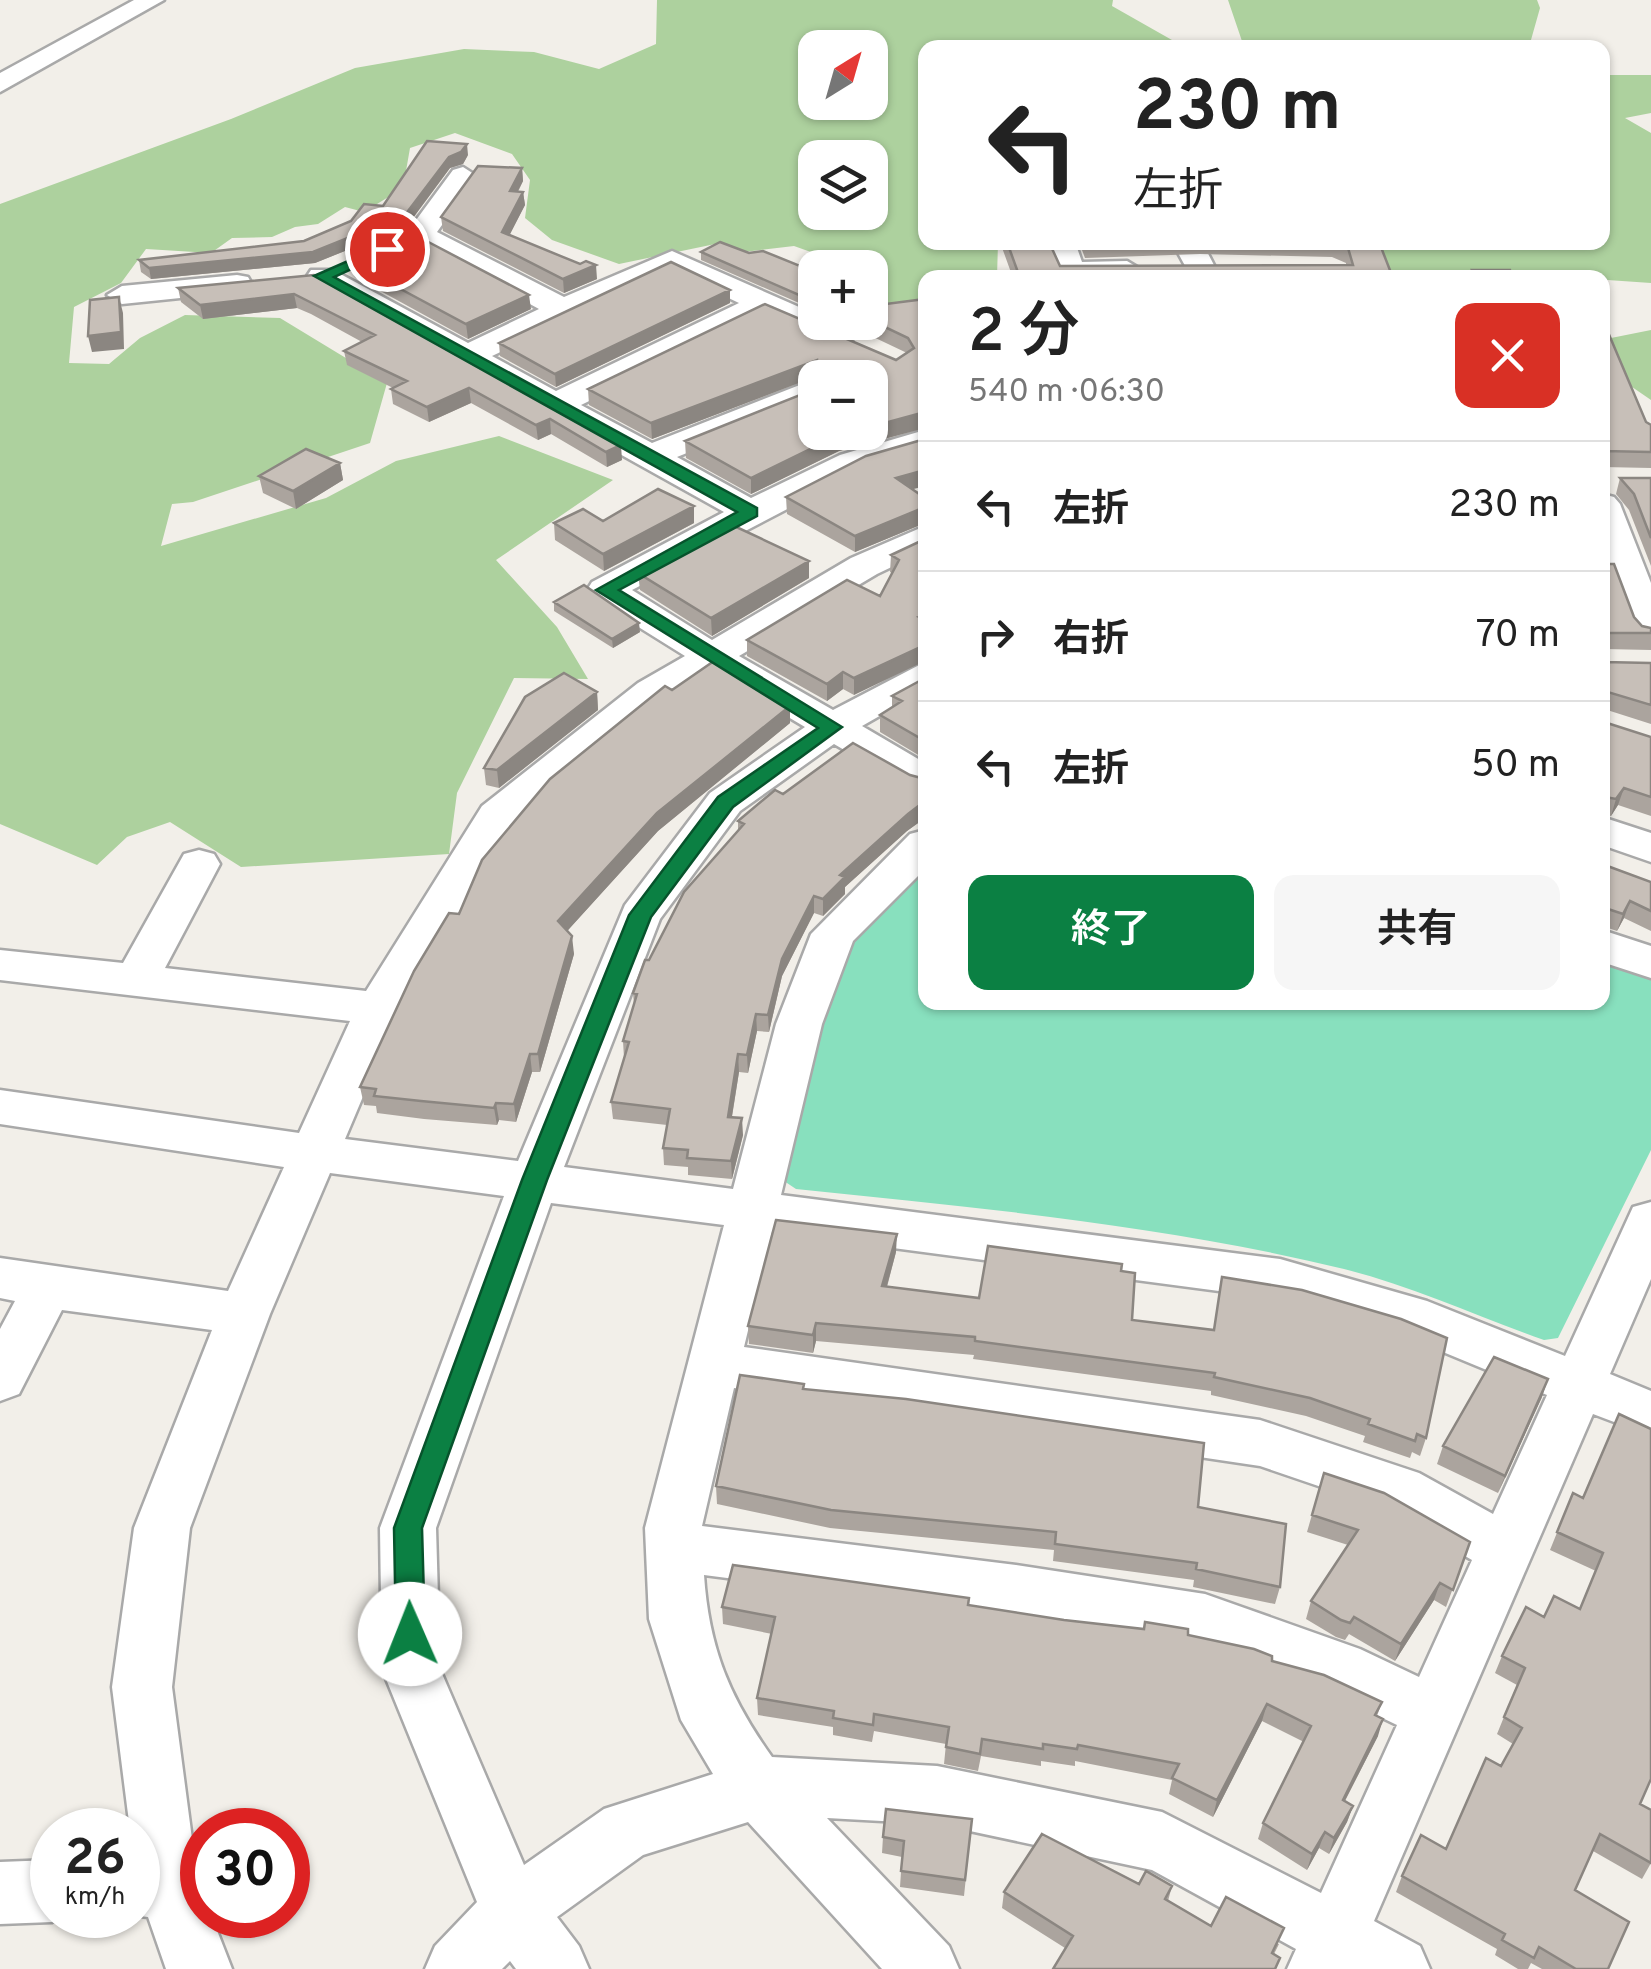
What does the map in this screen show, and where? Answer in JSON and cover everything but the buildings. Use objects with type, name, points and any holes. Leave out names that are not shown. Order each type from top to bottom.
[{"type":"street","points":[[0,84],[152,0]]},
{"type":"street","points":[[387,249],[420,235],[463,176]]},
{"type":"street","points":[[420,235],[562,310]]},
{"type":"street","points":[[1067,264],[1194,255],[1238,268]]},
{"type":"street","points":[[467,356],[672,260],[862,348]]},
{"type":"street","points":[[122,295],[322,276],[354,262]]},
{"type":"street","points":[[322,276],[750,512]]},
{"type":"street","points":[[556,404],[764,303]]},
{"type":"street","points":[[650,456],[758,408],[798,395]]},
{"type":"street","points":[[918,442],[852,462],[605,590],[918,776]]},
{"type":"street","points":[[1610,496],[1646,654]]},
{"type":"street","points":[[149,1808],[142,1688],[162,1528],[244,1314],[378,1008],[498,814],[652,690],[864,566],[918,541]]},
{"type":"street","points":[[556,1969],[512,1911],[411,1669],[408,1528],[534,1180],[640,915],[725,802],[832,727],[918,678]]},
{"type":"street","points":[[1610,833],[1651,848]]},
{"type":"street","points":[[918,851],[833,934],[799,1024],[750,1209],[674,1528],[674,1547],[678,1619],[711,1720],[759,1790],[926,1969]]},
{"type":"street","points":[[136,980],[199,864]]},
{"type":"street","points":[[1610,948],[1651,963]]},
{"type":"street","points":[[0,965],[378,1008]]},
{"type":"street","points":[[0,1107],[314,1153],[1280,1279],[1409,1316],[1651,1414]]},
{"type":"street","points":[[1328,1952],[1651,1221]]},
{"type":"street","points":[[0,1379],[24,1283],[244,1314]]},
{"type":"street","points":[[714,1364],[1260,1443],[1399,1490],[1508,1551]]},
{"type":"street","points":[[674,1547],[1206,1620],[1339,1668],[1435,1714]]},
{"type":"street","points":[[458,1969],[512,1911],[626,1830],[772,1786],[937,1795],[1162,1842],[1328,1952],[1396,1969]]},
{"type":"street","points":[[0,1893],[30,1892]]},
{"type":"street","points":[[160,1898],[200,1969]]},
{"type":"green space","points":[[657,0],[1113,0],[1112,6],[1172,40],[918,40],[918,250],[998,250],[997,270],[918,270],[918,310],[899,318],[888,310],[888,250],[805,250],[794,246],[744,252],[720,243],[619,264],[552,240],[525,218],[530,180],[512,154],[455,133],[410,148],[403,188],[364,212],[345,207],[318,224],[295,227],[272,237],[232,238],[211,253],[146,249],[121,283],[74,307],[69,363],[109,364],[140,338],[185,315],[280,318],[387,383],[370,443],[193,502],[172,504],[161,546],[326,498],[396,461],[499,436],[613,480],[496,560],[557,627],[588,679],[514,678],[457,793],[449,854],[241,867],[170,822],[127,837],[97,865],[0,824],[0,204],[231,119],[355,68],[464,49],[534,52],[599,69],[656,44]]},
{"type":"green space","points":[[1228,0],[1537,0],[1540,8],[1531,40],[1242,40]]},
{"type":"green space","points":[[1610,75],[1651,75],[1651,113],[1625,118],[1651,133],[1651,283],[1610,280],[1610,270],[1384,270],[1367,266],[1371,250],[1610,250]]},
{"type":"green space","points":[[1651,330],[1651,400],[1610,372],[1611,338]]},
{"type":"green space","points":[[918,869],[918,1010],[1610,1010],[1610,959],[1651,974],[1651,1150],[1558,1338],[1544,1340],[1395,1284],[1276,1254],[1140,1229],[796,1189],[784,1181],[816,1038],[852,942],[891,894]]},
{"type":"route","points":[[387,249],[322,276],[750,512],[605,590],[832,727],[725,802],[640,915],[534,1180],[408,1528],[410,1634]]}]
